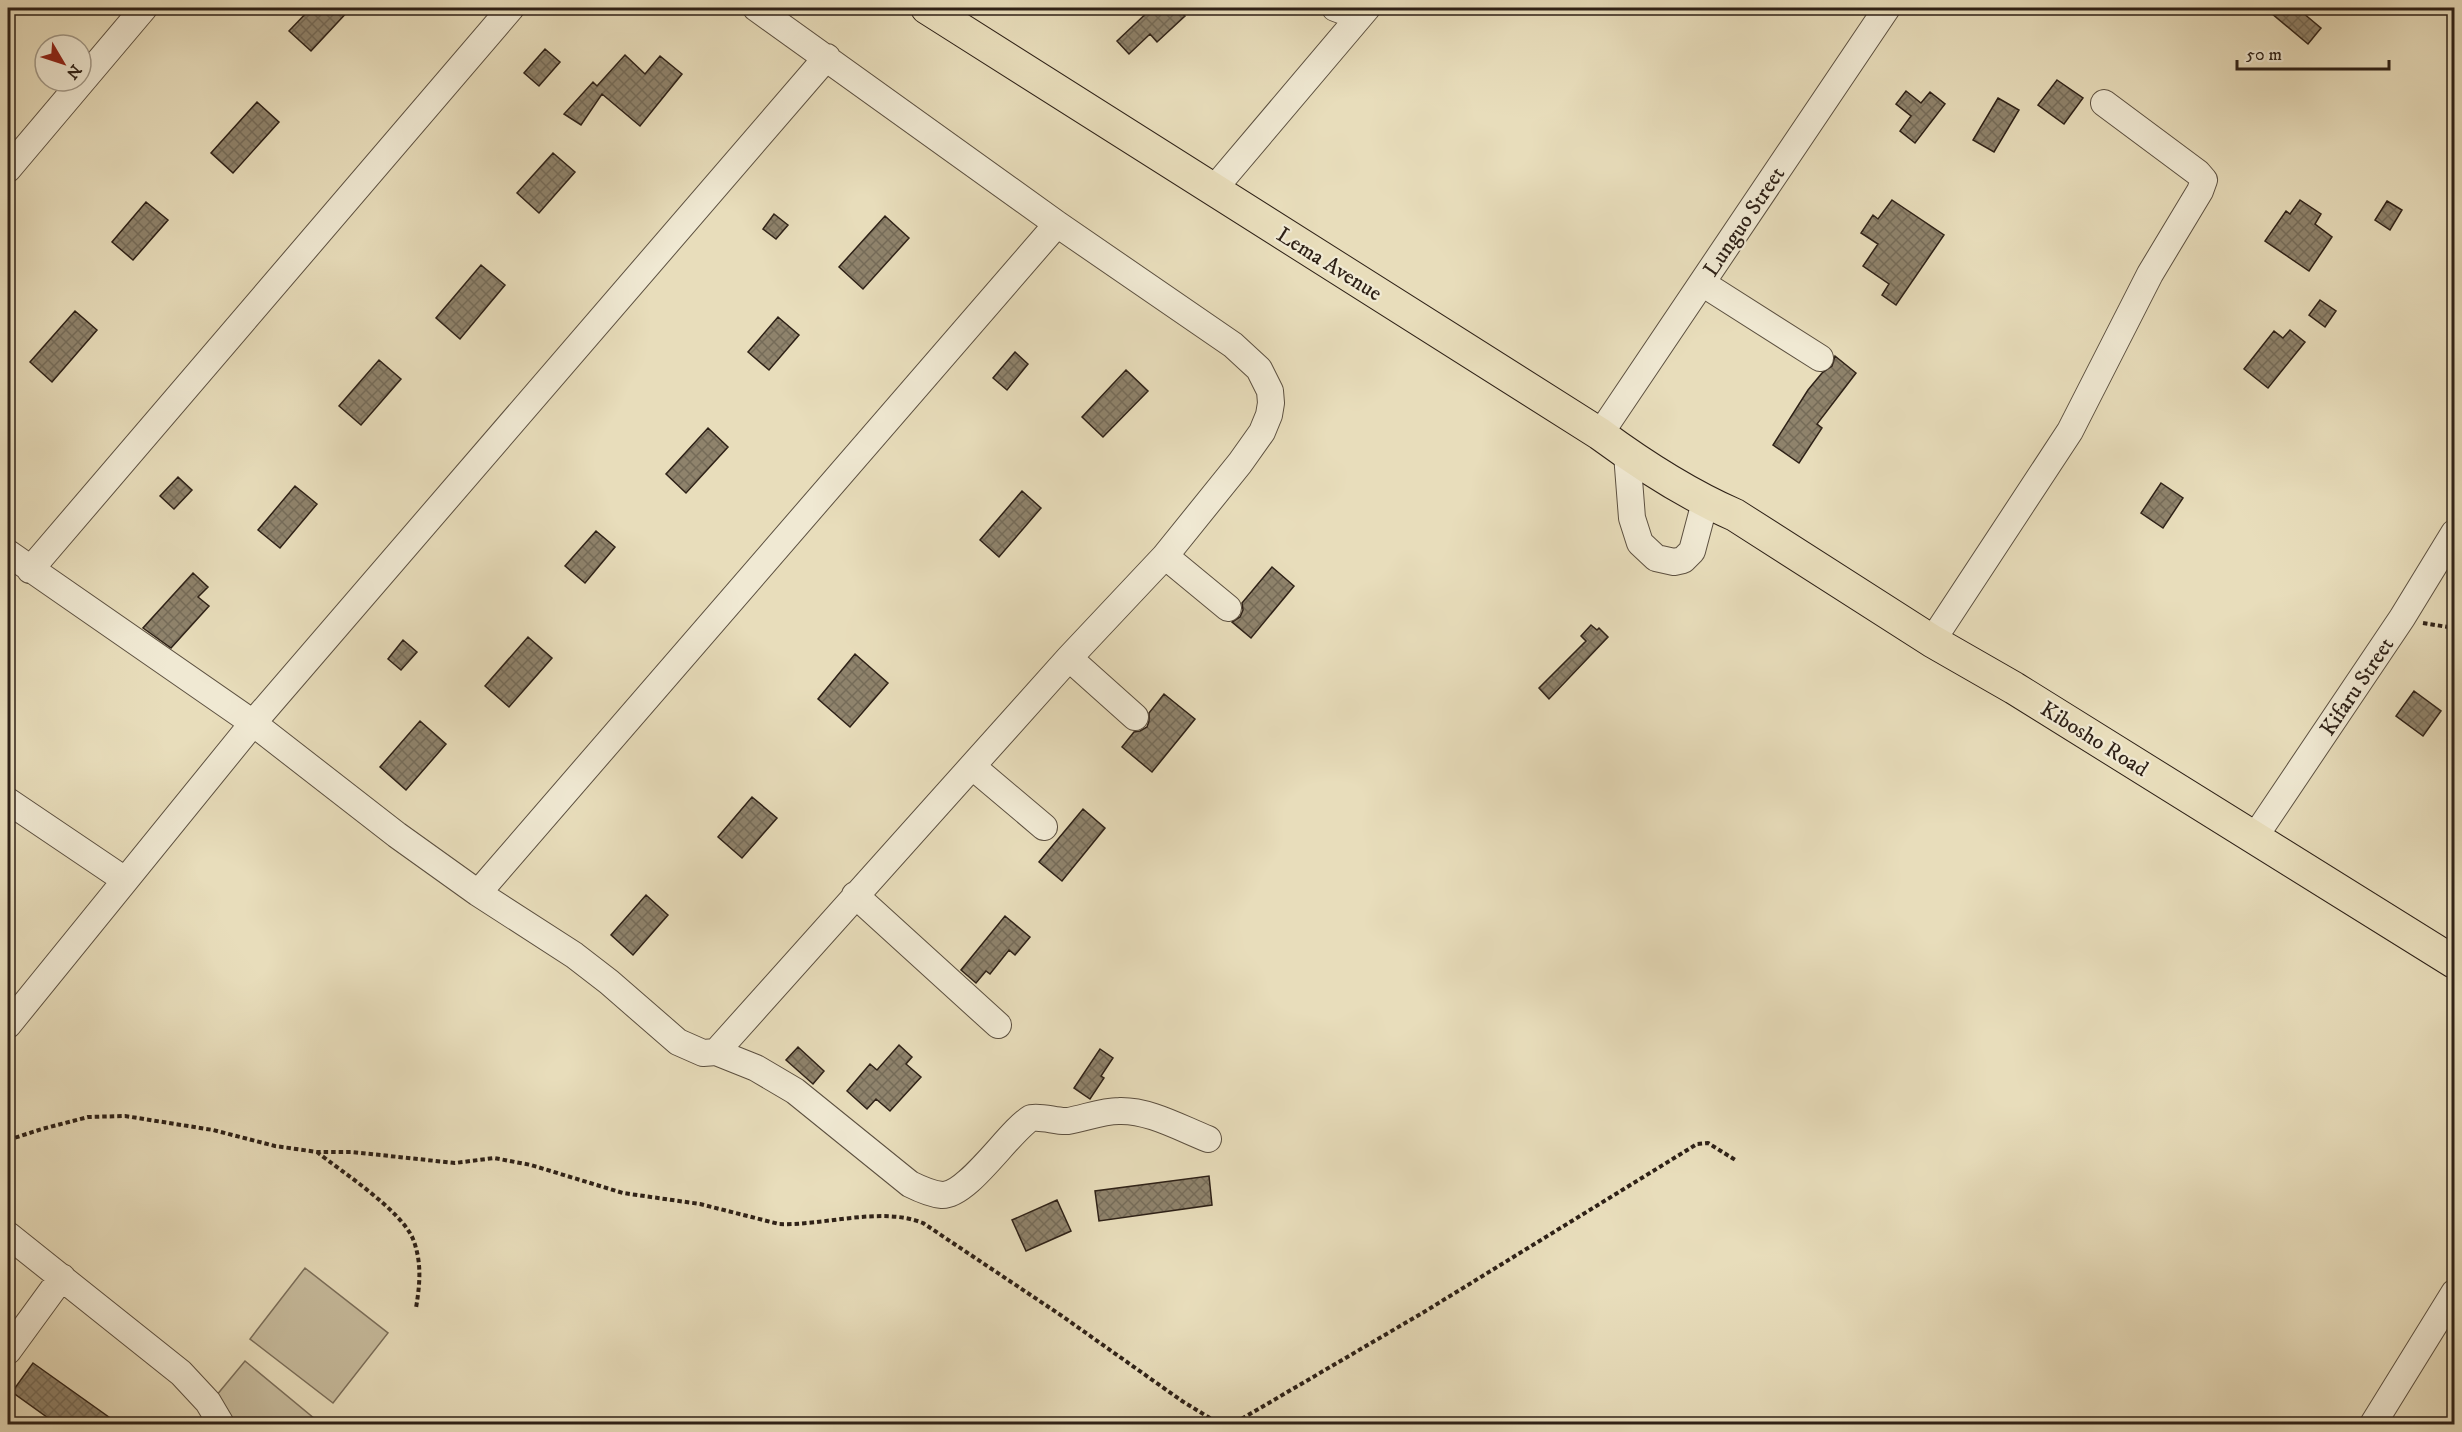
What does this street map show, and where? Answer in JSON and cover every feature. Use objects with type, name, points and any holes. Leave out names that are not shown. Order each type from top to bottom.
[{"type":"main road","name":"Lema Avenue","points":[[927,8],[1600,434],[1627,454],[1705,502],[1735,515]]},
{"type":"main road","name":"Kibosho Road","points":[[1735,515],[1932,641],[2014,688],[2454,962]]},
{"type":"street","points":[[8,169],[144,8]]},
{"type":"street","points":[[30,570],[511,8]]},
{"type":"street","points":[[716,1052],[1069,658],[1166,556],[1262,432],[1269,415],[1270,391],[1259,369],[1233,345],[1057,224],[756,8]]},
{"type":"street","points":[[1335,8],[1363,12]]},
{"type":"street","name":"Lunguo Street","points":[[1600,434],[1887,8]]},
{"type":"street","points":[[1213,189],[1363,12]]},
{"type":"street","points":[[8,1025],[253,723],[827,57]]},
{"type":"street","points":[[1932,641],[2070,431],[2120,330],[2150,274],[2200,191],[2204,180],[2189,166],[2104,103]]},
{"type":"street","points":[[478,893],[1057,224]]},
{"type":"street","points":[[1702,283],[1820,358]]},
{"type":"street","points":[[1627,454],[1632,518],[1640,543],[1656,558],[1674,562],[1683,560],[1692,551],[1705,502]]},
{"type":"street","name":"Kifaru Street","points":[[2254,838],[2402,618],[2454,533]]},
{"type":"street","points":[[8,553],[253,723],[397,835],[478,893],[574,955],[678,1042],[703,1053],[716,1052],[778,1079],[910,1184],[924,1191],[944,1195],[956,1190],[1031,1118],[1066,1121],[1117,1110],[1129,1111],[1142,1113],[1208,1139]]},
{"type":"street","points":[[1166,556],[1228,608]]},
{"type":"street","points":[[1069,658],[1136,717]]},
{"type":"street","points":[[973,767],[1044,826]]},
{"type":"street","points":[[8,801],[124,880]]},
{"type":"street","points":[[855,895],[998,1025]]},
{"type":"street","points":[[8,1235],[186,1378],[208,1402],[221,1425]]},
{"type":"street","points":[[8,1351],[62,1277]]},
{"type":"street","points":[[2373,1425],[2454,1293]]},
{"type":"path","points":[[2402,618],[2454,628]]},
{"type":"path","points":[[8,1140],[88,1117],[125,1116],[213,1130],[275,1146],[317,1152],[352,1152],[455,1163],[494,1158],[531,1166],[612,1190],[700,1204],[779,1224],[849,1217],[913,1219],[923,1223],[1052,1309],[1182,1401],[1213,1420],[1223,1423],[1238,1421],[1393,1330],[1697,1144],[1708,1143],[1737,1161]]},
{"type":"path","points":[[317,1152],[368,1191],[412,1237],[418,1258],[420,1284],[416,1308]]},
{"type":"shaded area","points":[[305,1268],[388,1333],[333,1403],[250,1339]]},
{"type":"shaded area","points":[[245,1361],[321,1424],[238,1424],[211,1402]]},
{"type":"building","points":[[311,8],[351,8],[311,51],[289,31]]},
{"type":"building","points":[[1152,8],[1176,8],[1185,16],[1157,42],[1150,34],[1129,54],[1117,41]]},
{"type":"building","points":[[2265,8],[2297,8],[2321,28],[2308,44]]},
{"type":"building","points":[[545,49],[560,62],[539,86],[524,73]]},
{"type":"building","points":[[625,55],[645,74],[660,56],[682,74],[640,126],[602,94],[581,125],[564,114],[593,82],[597,86]]},
{"type":"building","points":[[2057,80],[2083,98],[2064,124],[2038,105]]},
{"type":"building","points":[[1906,91],[1921,103],[1930,92],[1945,104],[1915,143],[1900,131],[1911,116],[1896,104]]},
{"type":"building","points":[[1998,98],[2019,110],[1994,152],[1973,140]]},
{"type":"building","points":[[257,102],[279,122],[233,173],[211,153]]},
{"type":"building","points":[[553,153],[575,172],[539,213],[517,193]]},
{"type":"building","points":[[1892,200],[1944,235],[1896,305],[1882,295],[1889,284],[1863,266],[1878,244],[1861,233],[1873,215],[1878,219]]},
{"type":"building","points":[[2300,200],[2321,214],[2315,224],[2332,237],[2309,271],[2265,241],[2286,211],[2290,214]]},
{"type":"building","points":[[2387,201],[2402,210],[2390,230],[2375,220]]},
{"type":"building","points":[[146,202],[168,220],[133,260],[112,242]]},
{"type":"building","points":[[774,214],[788,225],[776,239],[763,229]]},
{"type":"building","points":[[885,216],[909,238],[863,289],[839,267]]},
{"type":"building","points":[[481,265],[505,285],[460,339],[436,318]]},
{"type":"building","points":[[2320,300],[2336,311],[2325,327],[2309,315]]},
{"type":"building","points":[[75,311],[97,330],[52,382],[30,362]]},
{"type":"building","points":[[778,317],[799,335],[769,370],[748,352]]},
{"type":"building","points":[[2290,330],[2305,342],[2268,388],[2244,369],[2274,331],[2283,338]]},
{"type":"building","points":[[1015,352],[1028,364],[1007,390],[993,378]]},
{"type":"building","points":[[1835,356],[1856,373],[1817,424],[1822,428],[1799,463],[1773,445],[1808,390],[1822,373],[1832,366]]},
{"type":"building","points":[[379,360],[401,379],[361,425],[339,406]]},
{"type":"building","points":[[1126,370],[1148,391],[1103,437],[1082,417]]},
{"type":"building","points":[[708,428],[728,447],[686,493],[666,474]]},
{"type":"building","points":[[178,477],[192,490],[174,509],[160,496]]},
{"type":"building","points":[[2161,483],[2183,498],[2163,528],[2141,513]]},
{"type":"building","points":[[295,486],[317,504],[280,548],[258,530]]},
{"type":"building","points":[[1022,491],[1041,508],[999,557],[980,540]]},
{"type":"building","points":[[596,531],[615,547],[585,583],[565,566]]},
{"type":"building","points":[[1272,567],[1294,586],[1251,638],[1232,622],[1240,617],[1243,610],[1242,603]]},
{"type":"building","points":[[193,573],[208,587],[198,597],[209,606],[171,648],[143,628]]},
{"type":"building","points":[[1591,625],[1597,630],[1599,628],[1608,637],[1549,699],[1539,688],[1586,641],[1581,636]]},
{"type":"building","points":[[528,637],[552,658],[509,707],[485,686]]},
{"type":"building","points":[[403,640],[417,652],[401,670],[388,659]]},
{"type":"building","points":[[855,654],[888,683],[850,727],[818,699]]},
{"type":"building","points":[[2414,691],[2441,711],[2423,736],[2396,716]]},
{"type":"building","points":[[1164,694],[1195,719],[1152,772],[1122,747],[1134,732],[1147,727],[1149,713]]},
{"type":"building","points":[[420,721],[446,744],[406,790],[380,767]]},
{"type":"building","points":[[752,797],[777,818],[742,858],[718,837]]},
{"type":"building","points":[[1083,809],[1105,828],[1062,881],[1039,862]]},
{"type":"building","points":[[646,895],[668,915],[633,955],[611,935]]},
{"type":"building","points":[[1005,916],[1030,937],[1015,955],[1009,950],[990,974],[986,971],[976,983],[961,970]]},
{"type":"building","points":[[899,1045],[912,1057],[906,1064],[921,1077],[890,1111],[876,1099],[867,1109],[847,1091],[870,1064],[877,1070]]},
{"type":"building","points":[[798,1047],[824,1071],[813,1084],[786,1060]]},
{"type":"building","points":[[1100,1049],[1113,1058],[1101,1076],[1104,1078],[1090,1099],[1074,1088]]},
{"type":"building","points":[[1209,1176],[1212,1205],[1099,1221],[1095,1191]]},
{"type":"building","points":[[1057,1200],[1071,1231],[1026,1251],[1012,1220]]},
{"type":"building","points":[[33,1363],[120,1425],[58,1425],[12,1392]]}]
